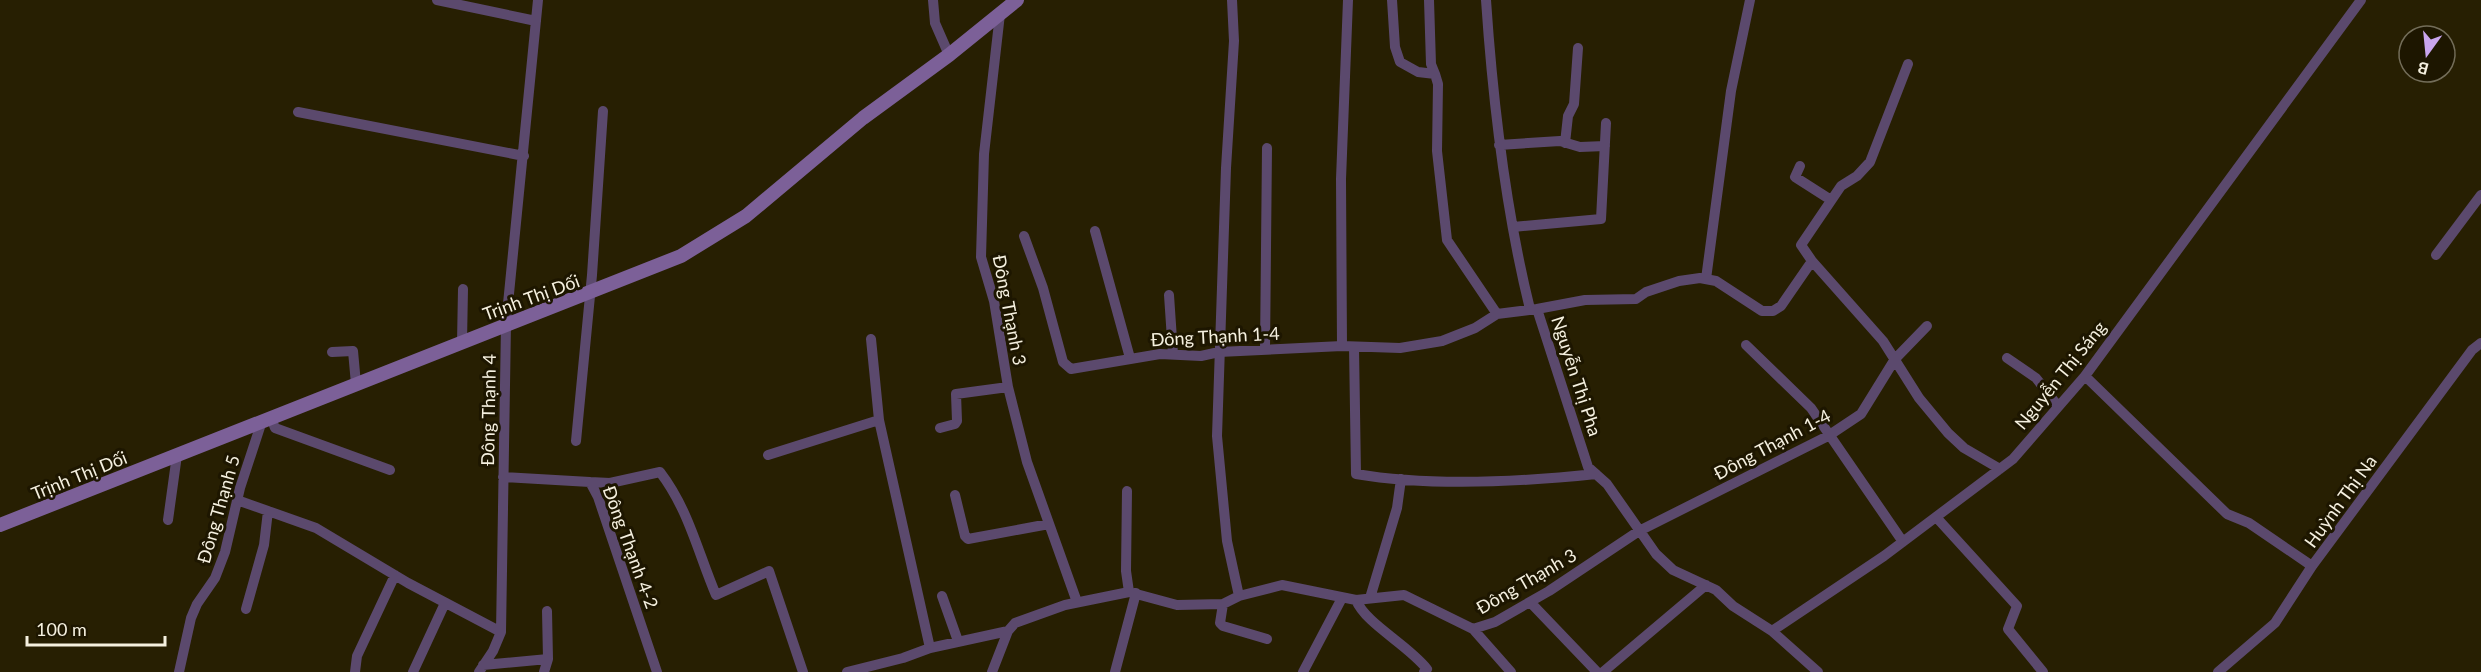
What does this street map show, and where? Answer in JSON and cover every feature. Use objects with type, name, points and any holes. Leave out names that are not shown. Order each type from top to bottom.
[{"type":"main road","name":"Trịnh Thị Dối","points":[[0,525],[506,324],[591,294],[681,256],[747,216],[863,118],[949,55],[1017,0]]},
{"type":"street","points":[[437,0],[536,21]]},
{"type":"street","name":"Đông Thạnh 4","points":[[481,669],[501,632],[506,324],[538,0]]},
{"type":"street","points":[[933,0],[935,23],[949,55]]},
{"type":"street","points":[[1232,0],[1234,41],[1226,168],[1217,436],[1227,542],[1239,596]]},
{"type":"street","points":[[1342,346],[1341,179],[1348,0]]},
{"type":"street","points":[[1392,0],[1395,47],[1400,62],[1418,72],[1435,74]]},
{"type":"street","points":[[1429,0],[1431,63],[1438,84],[1437,151],[1447,240],[1497,314]]},
{"type":"street","points":[[1486,0],[1491,80],[1500,146],[1513,227],[1533,309],[1586,300],[1636,299],[1646,292],[1679,281],[1706,279],[1716,281],[1762,311],[1773,311],[1781,306],[1812,261]]},
{"type":"street","points":[[1706,279],[1731,91],[1750,0]]},
{"type":"street","name":"Nguyễn Thị Sáng","points":[[1772,631],[1903,542],[2013,459],[2085,376],[2361,0]]},
{"type":"street","name":"Đông Thạnh 3","points":[[1000,14],[990,86],[980,239],[981,257],[994,302],[1008,387],[1027,462],[1077,602]]},
{"type":"street","points":[[1565,143],[1568,116],[1574,104],[1578,48]]},
{"type":"street","points":[[1908,64],[1870,162],[1857,176],[1841,186],[1801,245],[1812,261],[1883,341],[1919,398],[1948,433],[1964,448],[2000,469]]},
{"type":"street","points":[[576,441],[591,294],[603,111]]},
{"type":"street","points":[[298,112],[524,156]]},
{"type":"street","points":[[1513,227],[1601,219],[1606,123]]},
{"type":"street","points":[[1500,146],[1565,143],[1580,147],[1605,146]]},
{"type":"street","points":[[1265,350],[1267,148]]},
{"type":"street","points":[[1800,166],[1795,177],[1831,200]]},
{"type":"street","points":[[2436,255],[2481,195]]},
{"type":"street","points":[[1095,231],[1130,358]]},
{"type":"street","name":"Đông Thạnh 1-4","points":[[1024,236],[1043,288],[1063,362],[1071,369],[1130,358],[1173,354],[1201,356],[1219,352],[1342,346],[1400,348],[1442,341],[1475,328],[1497,314]]},
{"type":"street","points":[[462,342],[463,290]]},
{"type":"street","points":[[1168,295],[1173,354]]},
{"type":"street","name":"Nguyễn Thị Pha","points":[[1497,314],[1533,309],[1588,467],[1623,504],[1656,554],[1673,570],[1706,585],[1772,631],[1818,672]]},
{"type":"street","name":"Đông Thạnh 1-4","points":[[1639,531],[1828,436],[1861,414],[1895,359],[1927,326]]},
{"type":"street","points":[[871,339],[879,420],[930,648]]},
{"type":"street","name":"Huỳnh Thị Na","points":[[2218,672],[2275,623],[2312,566],[2472,350],[2481,342]]},
{"type":"street","points":[[1746,345],[1811,408],[1828,436],[1903,542]]},
{"type":"street","points":[[1354,347],[1356,474],[1401,479],[1540,480],[1596,474]]},
{"type":"street","points":[[332,352],[353,351],[356,384]]},
{"type":"street","points":[[2007,358],[2036,378],[2058,406]]},
{"type":"street","points":[[2085,376],[2227,514],[2249,523],[2312,566]]},
{"type":"street","points":[[940,428],[957,422],[956,394],[1008,387]]},
{"type":"street","points":[[266,419],[275,429],[390,470]]},
{"type":"street","name":"Đông Thạnh 5","points":[[179,672],[191,618],[221,564],[237,500],[266,419]]},
{"type":"street","points":[[768,455],[879,420]]},
{"type":"street","points":[[168,520],[177,455]]},
{"type":"street","points":[[590,482],[610,483],[660,472],[679,500],[700,548],[701,561],[716,595],[769,571],[803,672]]},
{"type":"street","name":"Đông Thạnh 4-2","points":[[503,477],[590,482],[598,497],[657,672]]},
{"type":"street","points":[[1370,598],[1397,508],[1401,479]]},
{"type":"street","points":[[1115,672],[1133,592],[1126,571],[1127,491]]},
{"type":"street","points":[[955,495],[965,536],[968,539],[1049,524]]},
{"type":"street","points":[[237,500],[316,528],[395,575],[501,632]]},
{"type":"street","points":[[246,609],[264,545],[268,511]]},
{"type":"street","points":[[1936,517],[1983,572],[2017,606],[2008,629],[2043,672]]},
{"type":"street","name":"Đông Thạnh 3","points":[[847,672],[903,658],[930,648],[1008,631],[1015,623],[1077,602],[1133,592],[1177,605],[1223,604],[1239,596],[1282,585],[1356,600],[1404,595],[1473,629],[1494,622],[1530,602],[1639,531]]},
{"type":"street","points":[[355,672],[357,656],[395,575]]},
{"type":"street","points":[[1603,672],[1706,585]]},
{"type":"street","points":[[942,596],[958,641]]},
{"type":"street","points":[[1303,672],[1342,598]]},
{"type":"street","points":[[1356,600],[1360,611],[1414,652],[1427,669],[1424,672]]},
{"type":"street","points":[[1530,602],[1597,672]]},
{"type":"street","points":[[413,672],[445,603]]},
{"type":"street","points":[[1223,604],[1220,622],[1223,626],[1267,639]]},
{"type":"street","points":[[544,672],[548,659],[547,611]]},
{"type":"street","points":[[1473,629],[1511,672]]},
{"type":"street","points":[[992,672],[1008,631]]},
{"type":"street","points":[[481,669],[548,659]]}]
